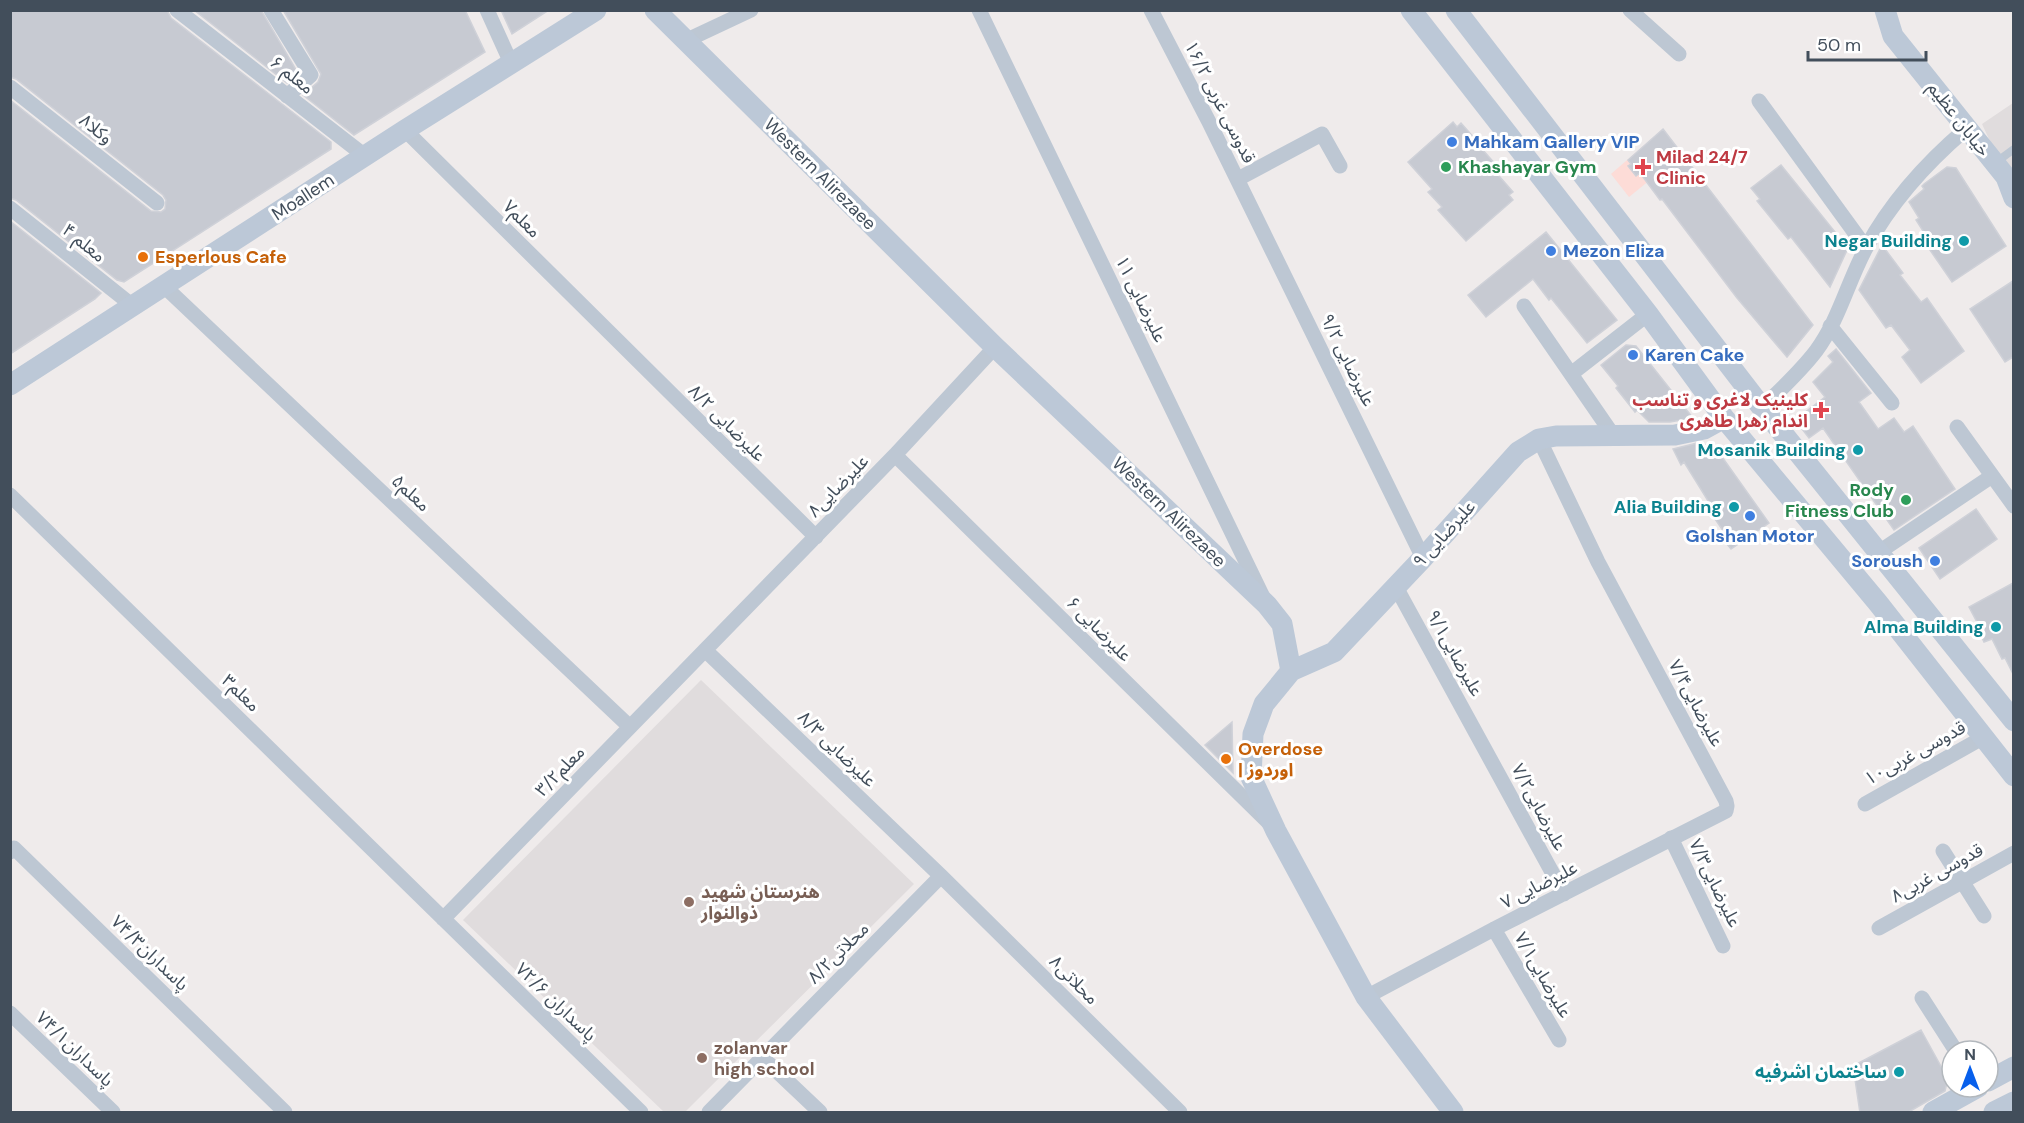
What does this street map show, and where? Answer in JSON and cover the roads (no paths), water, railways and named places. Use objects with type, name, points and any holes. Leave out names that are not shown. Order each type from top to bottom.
[{"type":"street","name":"۶ معلم","points":[[177,10],[365,156]]},
{"type":"street","points":[[271,10],[312,75],[287,96]]},
{"type":"street","points":[[487,10],[511,63]]},
{"type":"street","name":"Moallem","points":[[10,385],[405,130],[596,10]]},
{"type":"street","name":"Western Alirezaee","points":[[655,10],[995,347],[1267,605],[1282,624],[1291,671]]},
{"type":"street","name":"۱۱ علیرضایی","points":[[979,10],[1267,605]]},
{"type":"street","name":"۱۶/۲ قدوسی غربی","points":[[1151,10],[1238,179]]},
{"type":"street","points":[[1410,10],[1648,314],[1724,418],[1878,603],[2013,777]]},
{"type":"street","points":[[1456,10],[1762,408],[2013,721]]},
{"type":"street","points":[[1630,10],[1679,54]]},
{"type":"street","name":"خیابان عظیم","points":[[1885,10],[1893,36],[2006,177],[2013,198]]},
{"type":"street","points":[[685,41],[745,12]]},
{"type":"street","name":"وکلا۸","points":[[10,87],[158,203]]},
{"type":"street","points":[[1759,101],[1866,248]]},
{"type":"street","points":[[1762,408],[1797,374],[1817,350],[1866,248],[1905,189],[1940,151],[1966,129]]},
{"type":"street","name":"معلم۷","points":[[405,130],[612,336]]},
{"type":"street","points":[[1238,179],[1322,134],[1341,166]]},
{"type":"street","name":"۹/۲ علیرضایی","points":[[1238,179],[1423,558]]},
{"type":"street","name":"۴ معلم","points":[[11,209],[133,306]]},
{"type":"street","name":"معلم۵","points":[[165,286],[630,727]]},
{"type":"street","points":[[1524,306],[1613,435]]},
{"type":"street","points":[[1571,374],[1648,314]]},
{"type":"street","points":[[1830,326],[1892,403]]},
{"type":"street","name":"علیرضایی ۸/۲","points":[[612,336],[816,537]]},
{"type":"street","name":"علیرضایی۸","points":[[705,650],[895,455],[995,347]]},
{"type":"street","name":"۹ علیرضایی","points":[[1291,671],[1334,652],[1423,558],[1518,452],[1539,439],[1556,436],[1675,435],[1704,429],[1724,418]]},
{"type":"street","points":[[1957,427],[2013,506]]},
{"type":"street","name":"علیرضایی۷/۴","points":[[1539,439],[1598,562],[1727,806]]},
{"type":"street","name":"۶ علیرضایی","points":[[895,455],[1276,831]]},
{"type":"street","points":[[1879,552],[1992,476]]},
{"type":"street","name":"معلم۳","points":[[10,495],[443,919]]},
{"type":"street","name":"علیرضایی۹/۱","points":[[1396,587],[1479,738]]},
{"type":"street","name":"معلم۳/۲","points":[[443,919],[705,650]]},
{"type":"street","name":"۸/۳ علیرضایی","points":[[705,650],[941,876]]},
{"type":"street","points":[[1291,671],[1264,704],[1253,734],[1251,777],[1276,831],[1365,997],[1453,1113]]},
{"type":"street","name":"قدوسی غربی۱۰","points":[[1865,804],[1983,737]]},
{"type":"street","name":"علیرضایی۷/۲","points":[[1479,738],[1564,894]]},
{"type":"street","name":"۷ علیرضایی","points":[[1365,997],[1726,811],[1727,806]]},
{"type":"street","name":"علیرضایی۷/۳","points":[[1671,838],[1724,946]]},
{"type":"street","name":"پاسداران۷۴/۳","points":[[12,850],[285,1113]]},
{"type":"street","points":[[1943,851],[1984,916]]},
{"type":"street","name":"قدوسی غربی۸","points":[[1879,928],[2013,853]]},
{"type":"street","name":"محلاتی۸/۲","points":[[709,1113],[941,876]]},
{"type":"street","name":"محلاتی۸","points":[[941,876],[1180,1113]]},
{"type":"street","name":"۷۲/۶ پاسداران","points":[[443,919],[641,1113]]},
{"type":"street","name":"علیرضایی۷/۱","points":[[1494,929],[1559,1040]]},
{"type":"street","points":[[1922,998],[1948,1039]]},
{"type":"street","name":"پاسداران۷۴/۱","points":[[10,1013],[113,1113]]},
{"type":"street","points":[[763,1058],[820,1113]]},
{"type":"street","points":[[1933,1113],[1957,1099]]},
{"type":"street","points":[[1994,1113],[2013,1102]]},
{"type":"lane","points":[[1994,164],[2013,148]]},
{"type":"place","name":"Mahkam Gallery VIP","points":[[1452,142]]},
{"type":"place","name":"Khashayar Gym","points":[[1446,167]]},
{"type":"place","name":"Milad 24/7 Clinic","points":[[1643,167]]},
{"type":"place","name":"Negar Building","points":[[1964,241]]},
{"type":"place","name":"Mezon Eliza","points":[[1551,251]]},
{"type":"place","name":"Esperlous Cafe","points":[[143,257]]},
{"type":"place","name":"Karen Cake","points":[[1633,355]]},
{"type":"place","name":"کلینیک لاغری و تناسب اندام زهرا طاهری","points":[[1821,410]]},
{"type":"place","name":"Mosanik Building","points":[[1858,450]]},
{"type":"place","name":"Rody Fitness Club","points":[[1906,500]]},
{"type":"place","name":"Alia Building","points":[[1734,507]]},
{"type":"place","name":"Golshan Motor","points":[[1750,516]]},
{"type":"place","name":"Soroush","points":[[1935,561]]},
{"type":"place","name":"Alma Building","points":[[1996,627]]},
{"type":"place","name":"Overdose | اوردوز","points":[[1226,759]]},
{"type":"place","name":"هنرستان شهید ذوالنوار","points":[[689,902]]},
{"type":"place","name":"zolanvar high school","points":[[702,1058]]},
{"type":"place","name":"ساختمان اشرفیه","points":[[1899,1072]]}]
